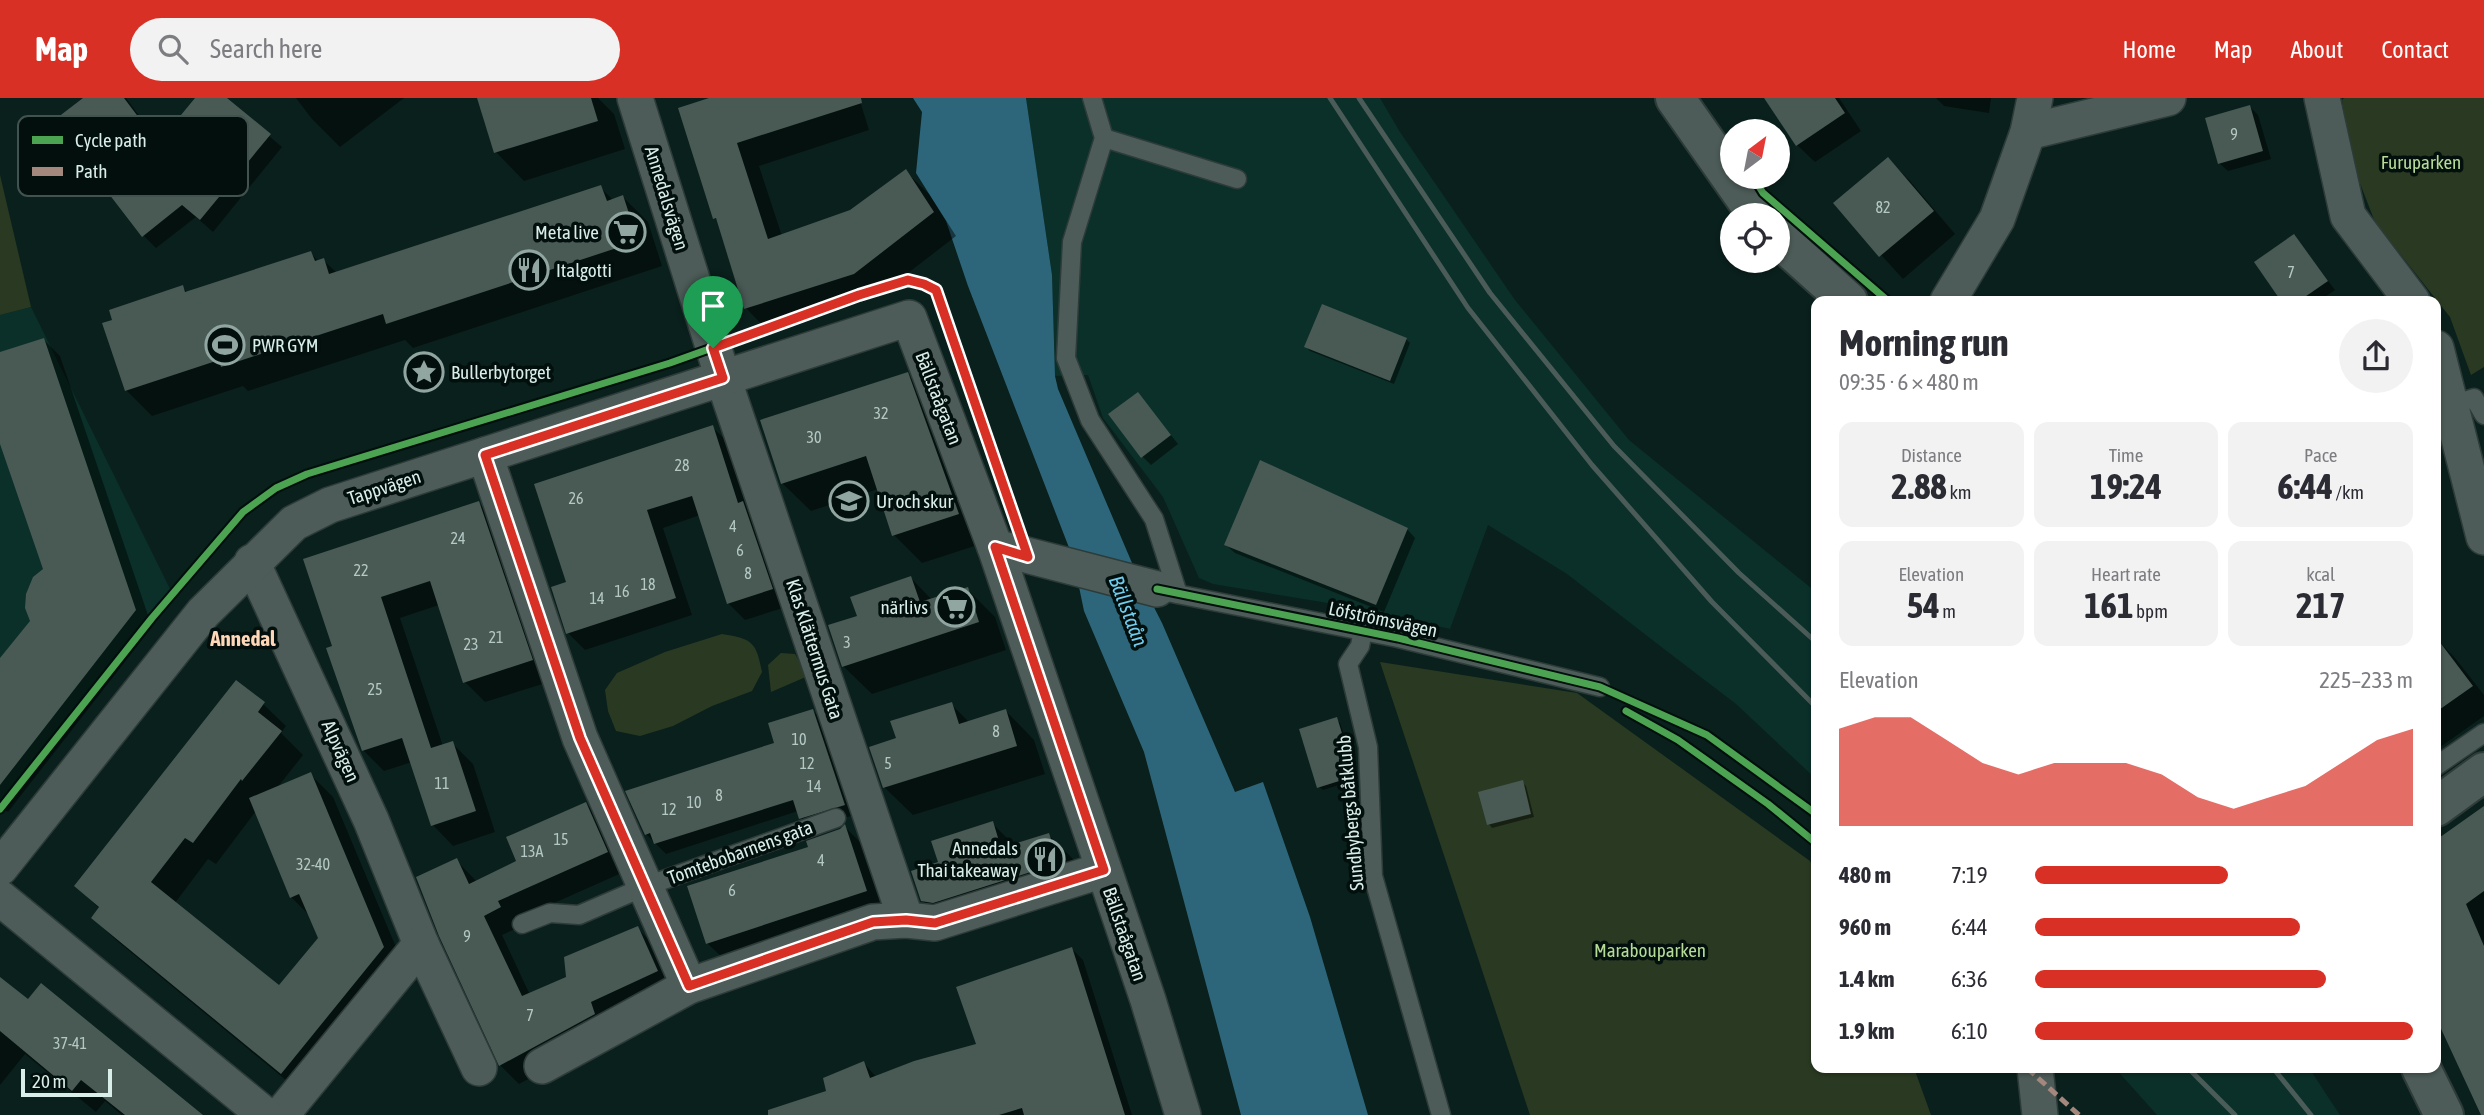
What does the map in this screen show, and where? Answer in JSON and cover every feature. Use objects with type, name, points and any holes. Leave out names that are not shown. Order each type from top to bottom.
[{"type":"street","name":"Annedalsvägen","points":[[635,98],[723,378]]},
{"type":"street","points":[[1675,98],[1749,203]]},
{"type":"street","points":[[1951,296],[1997,219],[2028,132],[2035,98]]},
{"type":"street","points":[[2028,132],[2168,98]]},
{"type":"street","points":[[2322,98],[2348,216],[2408,296]]},
{"type":"street","points":[[1790,250],[1842,296]]},
{"type":"street","name":"Tappvägen","points":[[0,868],[200,616],[294,523],[330,505],[909,318]]},
{"type":"street","name":"Bällstaågatan","points":[[909,318],[995,547],[1183,1115]]},
{"type":"street","points":[[2441,367],[2484,537]]},
{"type":"street","name":"Klas Klättermus Gata","points":[[723,378],[906,920]]},
{"type":"street","name":"Tomtebobarnens gata","points":[[485,455],[580,738],[689,986]]},
{"type":"street","name":"Löfströmsvägen","points":[[995,547],[1167,592]]},
{"type":"street","name":"Alpvägen","points":[[253,562],[372,820],[422,944],[479,1068]]},
{"type":"street","points":[[2441,803],[2484,772]]},
{"type":"street","points":[[542,1066],[689,986],[873,922],[906,920],[935,923],[1104,870]]},
{"type":"street","points":[[0,898],[265,1115]]},
{"type":"street","points":[[281,1115],[422,944]]},
{"type":"street","points":[[2036,1073],[2040,1114]]},
{"type":"street","points":[[2423,1073],[2444,1115]]},
{"type":"lane","points":[[1091,98],[1104,138],[1072,242],[1066,358],[1090,420],[1154,519],[1167,592]]},
{"type":"lane","points":[[1104,138],[1237,178]]},
{"type":"lane","points":[[2451,405],[2474,398],[2484,415]]},
{"type":"lane","name":"Löfströmsvägen","points":[[1167,592],[1363,630],[1600,687]]},
{"type":"lane","name":"Sundbybergs båtklubb","points":[[1363,630],[1360,646],[1348,664],[1368,747],[1373,876],[1441,1115]]},
{"type":"lane","points":[[2441,763],[2484,733]]},
{"type":"lane","name":"Tomtebobarnens gata","points":[[522,923],[550,913],[579,915],[644,887],[836,818]]},
{"type":"shaded area","points":[[1026,98],[1380,98],[1400,132],[1515,300],[1629,440],[1811,588],[1811,774],[1736,704],[1567,574],[1488,525],[1450,629],[1358,608],[1213,584],[1199,578],[1163,497],[1103,418],[1088,375],[1055,376],[1052,275]]},
{"type":"shaded area","points":[[31,307],[171,591],[0,808],[0,315]]},
{"type":"shaded area","points":[[2119,1073],[2312,1073],[2340,1115],[2157,1115]]},
{"type":"green space","name":"Furuparken","points":[[2484,98],[2484,367],[2471,375],[2450,317],[2441,306],[2441,296],[2433,296],[2375,222],[2351,160],[2342,100]]},
{"type":"green space","points":[[0,175],[31,307],[0,315]]},
{"type":"green space","points":[[722,634],[747,640],[755,648],[762,672],[752,691],[712,706],[673,726],[640,736],[616,731],[608,711],[605,690],[617,673],[665,652]]},
{"type":"green space","points":[[781,653],[795,654],[808,676],[771,692],[768,665]]},
{"type":"green space","name":"Marabouparken","points":[[1380,662],[1577,693],[1810,861],[1811,1073],[1916,1073],[1931,1115],[1530,1115]]},
{"type":"water","name":"Bällstaån","points":[[913,98],[1026,98],[1052,275],[1055,376],[1058,389],[1135,570],[1162,623],[1235,792],[1263,782],[1310,917],[1368,1115],[1241,1115],[1144,752],[1084,611],[1073,558],[968,286],[946,221],[916,173],[922,112]]},
{"type":"building","points":[[83,98],[124,98],[138,116],[60,116]]},
{"type":"building","points":[[195,98],[227,98],[271,134],[248,162],[248,116],[180,116]]},
{"type":"building","points":[[477,98],[591,98],[598,121],[494,153]]},
{"type":"building","points":[[709,98],[861,98],[862,103],[737,143],[768,239],[850,210],[906,169],[934,212],[854,274],[744,309],[678,108]]},
{"type":"building","points":[[1764,98],[1835,98],[1845,113],[1796,146],[1790,137],[1790,119],[1778,119]]},
{"type":"building","points":[[2250,105],[2263,151],[2218,164],[2205,118]]},
{"type":"building","points":[[1888,157],[1934,211],[1879,257],[1833,203]]},
{"type":"building","points":[[601,185],[607,201],[623,195],[638,241],[386,324],[383,314],[221,367],[219,360],[125,391],[102,323],[112,320],[109,310],[183,285],[185,292],[311,251],[315,261],[324,258],[329,274]]},
{"type":"building","points":[[111,196],[220,196],[200,220],[182,205],[142,237]]},
{"type":"building","points":[[2294,234],[2328,281],[2306,296],[2278,296],[2254,262]]},
{"type":"building","points":[[1322,304],[1407,338],[1390,381],[1304,347]]},
{"type":"building","points":[[44,338],[136,610],[0,785],[0,658],[30,621],[25,608],[26,594],[33,577],[43,569],[0,444],[0,352]]},
{"type":"building","points":[[908,372],[959,514],[892,536],[866,456],[781,484],[760,420]]},
{"type":"building","points":[[1138,392],[1171,435],[1141,458],[1108,414]]},
{"type":"building","points":[[713,425],[738,503],[743,501],[773,589],[727,604],[692,496],[647,510],[676,598],[566,634],[551,587],[566,582],[534,484]]},
{"type":"building","points":[[1260,460],[1408,528],[1376,605],[1224,545]]},
{"type":"building","points":[[479,501],[533,660],[463,683],[430,581],[381,597],[431,748],[453,741],[476,811],[431,826],[402,738],[362,751],[326,648],[332,646],[303,559]]},
{"type":"building","points":[[911,576],[920,602],[968,587],[979,622],[842,667],[828,625],[857,616],[850,597]]},
{"type":"building","points":[[2441,644],[2473,686],[2441,708]]},
{"type":"building","points":[[236,680],[265,702],[258,712],[282,731],[242,781],[241,779],[193,843],[185,838],[151,882],[279,985],[318,938],[299,894],[290,898],[249,798],[311,772],[384,947],[281,1074],[91,918],[99,907],[74,886]]},
{"type":"building","points":[[952,702],[959,724],[1006,709],[1017,746],[883,788],[869,747],[896,738],[890,721]]},
{"type":"building","points":[[813,709],[845,805],[799,819],[793,800],[654,844],[650,833],[645,835],[625,791],[774,743],[768,723]]},
{"type":"building","points":[[1337,717],[1355,776],[1317,788],[1299,729]]},
{"type":"building","points":[[1523,780],[1531,814],[1487,825],[1478,792]]},
{"type":"building","points":[[586,802],[608,852],[498,901],[501,907],[484,916],[522,996],[566,977],[564,957],[638,926],[658,971],[591,1002],[595,1014],[499,1066],[439,936],[416,877],[457,858],[469,884],[516,861],[506,837]]},
{"type":"building","points":[[2484,806],[2484,891],[2466,904],[2484,946],[2484,1115],[2481,1115],[2441,1029],[2441,836]]},
{"type":"building","points":[[993,821],[1001,848],[1049,833],[1059,863],[933,903],[921,901],[911,871],[938,862],[931,841]]},
{"type":"building","points":[[845,824],[867,891],[706,944],[687,886],[808,847],[806,841],[840,829]]},
{"type":"building","points":[[1072,947],[1125,1115],[1024,1115],[1022,1108],[999,1115],[768,1115],[768,1110],[826,1091],[823,1078],[864,1061],[870,1078],[914,1061],[976,1044],[956,987]]},
{"type":"building","points":[[0,977],[28,999],[41,983],[203,1115],[125,1115],[81,1080],[72,1091],[0,1031]]},
{"type":"railway","points":[[1330,98],[1468,308],[1592,465],[1712,602],[1811,702]]},
{"type":"railway","points":[[1359,98],[1490,293],[1614,446],[1739,573],[1811,638]]},
{"type":"railway","points":[[2193,1073],[2235,1115]]},
{"type":"railway","points":[[2277,1073],[2311,1115]]},
{"type":"marked path","points":[[2033,1073],[2079,1115]]},
{"type":"cycle path","points":[[1760,189],[1882,296]]},
{"type":"cycle path","points":[[0,809],[152,618],[243,512],[276,488],[307,474],[670,363],[908,280],[936,290],[1028,557]]},
{"type":"cycle path","points":[[1157,589],[1398,638],[1600,687],[1707,735],[1811,810]]},
{"type":"cycle path","points":[[1626,711],[1678,740],[1768,804],[1811,839]]},
{"type":"place","name":"Meta live","points":[[626,232]]},
{"type":"place","name":"Italgotti","points":[[529,270]]},
{"type":"place","name":"PWR GYM","points":[[225,345]]},
{"type":"place","name":"Bullerbytorget","points":[[424,372]]},
{"type":"place","name":"Ur och skur","points":[[849,501]]},
{"type":"place","name":"närlivs","points":[[955,607]]},
{"type":"place","name":"Annedals Thai takeaway","points":[[1045,859]]},
{"type":"district","name":"Annedal","points":[[243,639]]},
{"type":"route","points":[[908,280],[936,290],[1028,557],[995,547],[1104,870],[935,923],[906,920],[873,922],[689,986],[594,775],[560,682],[485,455],[723,378],[713,348],[908,280]]}]
